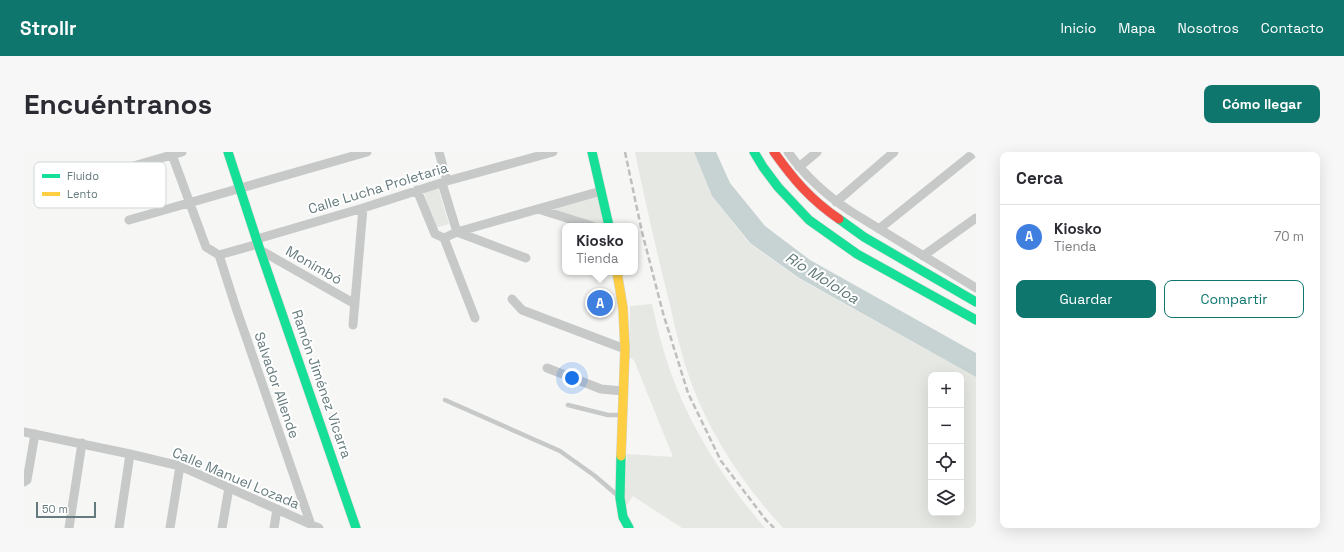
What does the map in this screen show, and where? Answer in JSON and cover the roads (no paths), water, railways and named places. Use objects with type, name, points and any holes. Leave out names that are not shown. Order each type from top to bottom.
[{"type":"street","points":[[143,162],[172,153],[182,152]]},
{"type":"street","name":"Ramón Jiménez Vicarra","points":[[228,152],[258,244],[356,528]]},
{"type":"street","points":[[129,220],[367,152]]},
{"type":"street","points":[[439,152],[457,232]]},
{"type":"street","name":"Calle Lucha Proletaria","points":[[219,255],[258,244],[417,190],[553,152]]},
{"type":"street","points":[[592,152],[608,223]]},
{"type":"street","points":[[754,152],[778,187],[809,220],[858,254],[976,320]]},
{"type":"street","points":[[774,152],[791,176],[820,206],[864,237],[976,302]]},
{"type":"street","points":[[788,152],[799,167],[836,202],[976,288]]},
{"type":"street","points":[[799,167],[817,152]]},
{"type":"street","points":[[836,202],[894,152]]},
{"type":"street","points":[[879,229],[975,152]]},
{"type":"street","points":[[172,153],[206,247],[219,255]]},
{"type":"street","points":[[417,190],[435,234],[444,238],[475,318]]},
{"type":"street","points":[[444,238],[457,232],[601,192]]},
{"type":"street","points":[[353,325],[363,208]]},
{"type":"street","points":[[538,209],[582,223]]},
{"type":"street","points":[[923,256],[976,218]]},
{"type":"street","points":[[457,232],[526,258]]},
{"type":"street","name":"Monimbó","points":[[258,244],[355,304]]},
{"type":"street","name":"Salvador Allende","points":[[219,255],[236,308],[315,526]]},
{"type":"street","points":[[907,263],[934,262]]},
{"type":"street","points":[[618,275],[624,308],[625,349],[620,498],[623,517],[629,528]]},
{"type":"street","points":[[512,299],[522,310],[625,349]]},
{"type":"street","points":[[547,368],[601,389],[623,391]]},
{"type":"street","name":"Calle Manuel Lozada","points":[[24,432],[82,443],[180,466],[315,526]]},
{"type":"street","points":[[24,482],[27,480],[35,434]]},
{"type":"street","points":[[68,528],[82,443]]},
{"type":"street","points":[[119,528],[130,454]]},
{"type":"street","points":[[170,528],[180,466]]},
{"type":"street","points":[[222,528],[229,488]]},
{"type":"street","points":[[274,528],[277,509]]},
{"type":"lane","points":[[445,400],[560,451],[595,476],[620,498]]},
{"type":"lane","points":[[568,405],[608,415],[622,415]]},
{"type":"water","name":"Río Mololoa","points":[[694,152],[716,152],[730,183],[765,226],[810,260],[976,353],[976,377],[799,278],[750,243],[712,196]]},
{"type":"railway","points":[[625,152],[642,232],[663,313],[688,393],[721,461],[766,520],[774,528]]},
{"type":"place","name":"Kiosko","points":[[600,303]]}]
